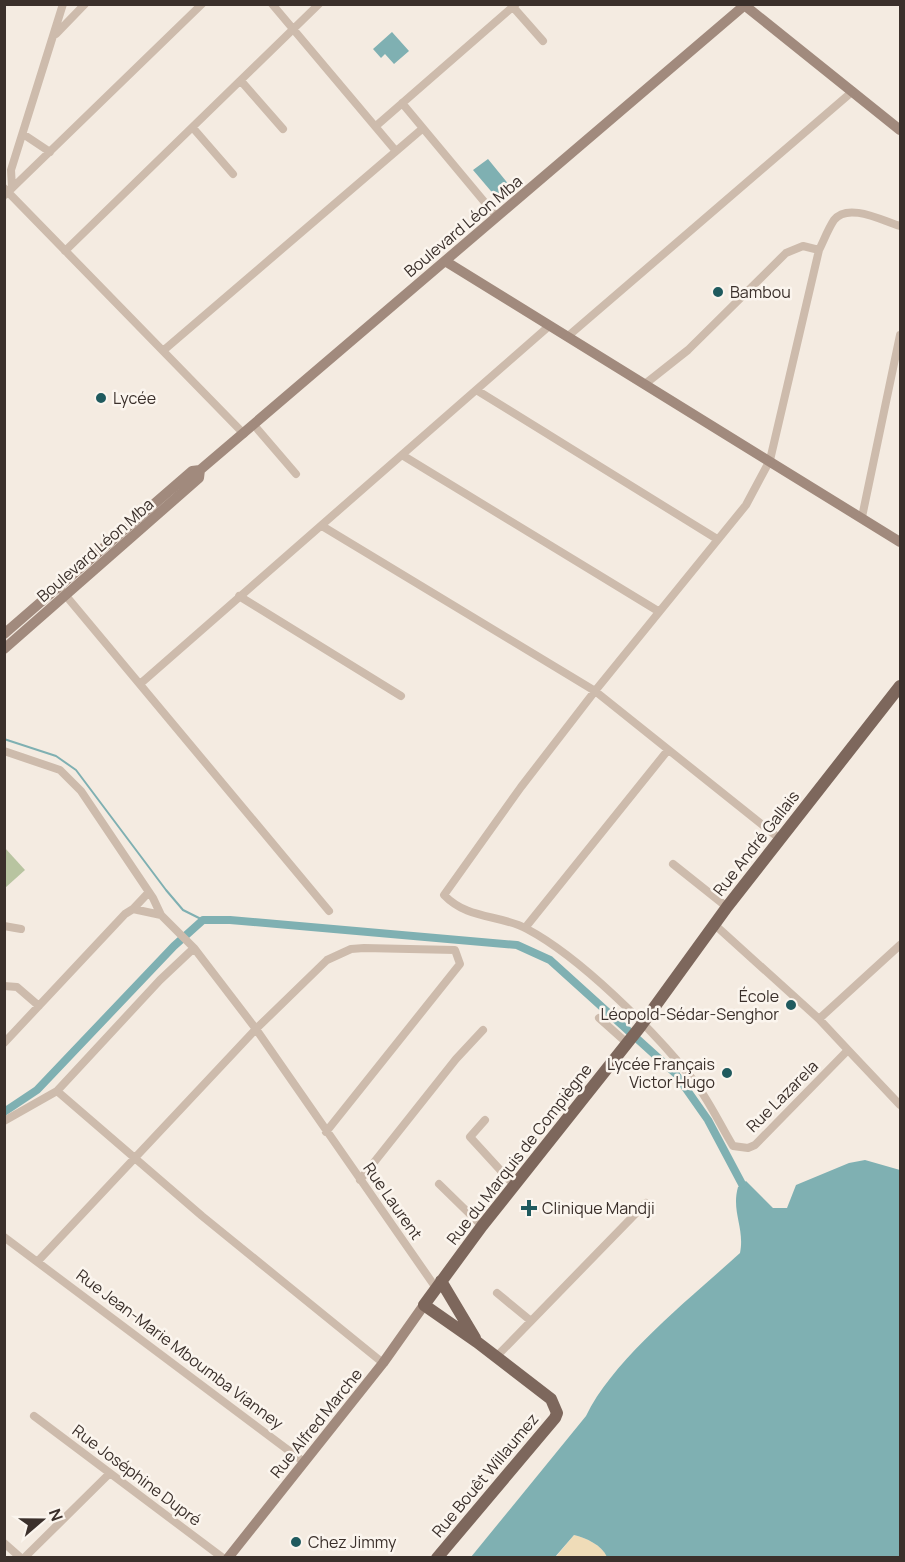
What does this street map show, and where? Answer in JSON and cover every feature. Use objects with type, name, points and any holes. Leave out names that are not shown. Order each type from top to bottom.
[{"type":"main road","name":"Rue André Gallais","points":[[641,1026],[727,907],[900,686]]},
{"type":"main road","name":"Rue du Marquis de Compiègne","points":[[424,1305],[482,1226],[641,1026]]},
{"type":"main road","points":[[438,1284],[477,1342]]},
{"type":"main road","name":"Rue Bouêt Willaumez","points":[[424,1305],[551,1399],[557,1413],[437,1557]]},
{"type":"street","points":[[7,191],[11,170],[63,4]]},
{"type":"street","points":[[53,36],[85,4]]},
{"type":"street","points":[[7,191],[202,4]]},
{"type":"street","points":[[272,4],[395,150]]},
{"type":"street","points":[[65,251],[319,4]]},
{"type":"street","points":[[745,5],[900,130]]},
{"type":"street","name":"Boulevard Léon Mba","points":[[4,634],[192,471],[200,470],[244,434],[745,5]]},
{"type":"street","points":[[376,126],[514,6],[543,41]]},
{"type":"street","points":[[241,81],[283,129]]},
{"type":"street","points":[[567,337],[853,91]]},
{"type":"street","points":[[402,103],[496,217]]},
{"type":"street","points":[[193,128],[233,174]]},
{"type":"street","points":[[164,350],[422,129]]},
{"type":"street","points":[[23,134],[50,152]]},
{"type":"street","points":[[7,191],[244,434]]},
{"type":"street","points":[[595,691],[746,505],[770,460],[819,250],[834,220],[850,212],[900,226]]},
{"type":"street","points":[[645,384],[688,350],[786,253],[803,246],[819,250]]},
{"type":"street","points":[[445,261],[548,327],[770,460],[900,542]]},
{"type":"street","points":[[140,684],[548,327]]},
{"type":"street","points":[[862,517],[900,335]]},
{"type":"street","points":[[477,391],[717,539]]},
{"type":"street","points":[[254,425],[296,474]]},
{"type":"street","points":[[402,455],[658,611]]},
{"type":"street","name":"Boulevard Léon Mba","points":[[4,649],[199,478],[200,470]]},
{"type":"street","points":[[322,525],[595,691],[780,839]]},
{"type":"street","points":[[58,587],[329,910]]},
{"type":"street","points":[[239,597],[401,696]]},
{"type":"street","name":"Rue Lazarela","points":[[595,691],[521,787],[444,895],[456,908],[525,928],[586,971],[690,1076],[733,1146],[740,1148],[755,1145],[848,1050]]},
{"type":"street","points":[[525,928],[668,750]]},
{"type":"street","name":"Rue Laurent","points":[[4,752],[60,770],[81,790],[149,892],[161,915],[192,946],[256,1029],[360,1180],[438,1284]]},
{"type":"street","points":[[673,864],[727,907]]},
{"type":"street","points":[[4,1043],[125,914],[149,892]]},
{"type":"street","points":[[133,909],[161,915]]},
{"type":"street","points":[[715,925],[819,1019],[900,1105]]},
{"type":"street","points":[[4,926],[21,929]]},
{"type":"street","points":[[819,1019],[900,945]]},
{"type":"street","points":[[4,1121],[57,1091],[192,946]]},
{"type":"street","points":[[38,1261],[256,1029],[327,960],[338,954],[364,948],[455,950],[460,964],[326,1132]]},
{"type":"street","points":[[4,986],[17,987],[39,1006]]},
{"type":"street","points":[[599,1018],[628,1041]]},
{"type":"street","points":[[360,1180],[456,1059],[483,1030]]},
{"type":"street","points":[[57,1091],[135,1160],[383,1363]]},
{"type":"street","points":[[485,1120],[470,1137],[515,1186]]},
{"type":"street","points":[[439,1184],[482,1226]]},
{"type":"street","points":[[496,1357],[646,1203]]},
{"type":"street","name":"Rue Jean-Marie Mboumba Vianney","points":[[4,1237],[304,1462]]},
{"type":"street","points":[[497,1293],[531,1321]]},
{"type":"street","name":"Rue Alfred Marche","points":[[228,1557],[383,1363],[424,1305]]},
{"type":"street","name":"Rue Joséphine Dupré","points":[[34,1416],[223,1557]]},
{"type":"street","points":[[4,1543],[22,1557],[109,1474]]},
{"type":"green space","points":[[5,848],[25,870],[4,888]]},
{"type":"sand","points":[[574,1535],[598,1546],[607,1557],[555,1558]]},
{"type":"water","points":[[392,32],[409,51],[394,64],[385,54],[381,58],[373,49]]},
{"type":"water","points":[[488,159],[510,186],[496,197],[473,170]]},
{"type":"water","points":[[865,1160],[900,1170],[900,1557],[607,1557],[598,1546],[574,1535],[555,1557],[471,1557],[586,1416],[615,1372],[656,1329],[740,1253],[741,1236],[736,1204],[738,1187],[746,1181],[773,1208],[787,1208],[796,1185],[849,1163]]},
{"type":"waterway","points":[[4,739],[56,756],[76,770],[166,890],[183,910],[203,920]]},
{"type":"waterway","points":[[4,1112],[37,1090],[174,946],[203,920],[230,920],[517,945],[550,960],[675,1073],[708,1120],[742,1184]]},
{"type":"place","name":"Bambou","points":[[718,292]]},
{"type":"place","name":"Lycée","points":[[101,398]]},
{"type":"place","name":"École Léopold-Sédar-Senghor","points":[[791,1005]]},
{"type":"place","name":"Lycée Français Victor Hugo","points":[[727,1073]]},
{"type":"place","name":"Clinique Mandji","points":[[529,1208]]},
{"type":"place","name":"Chez Jimmy","points":[[296,1542]]}]
